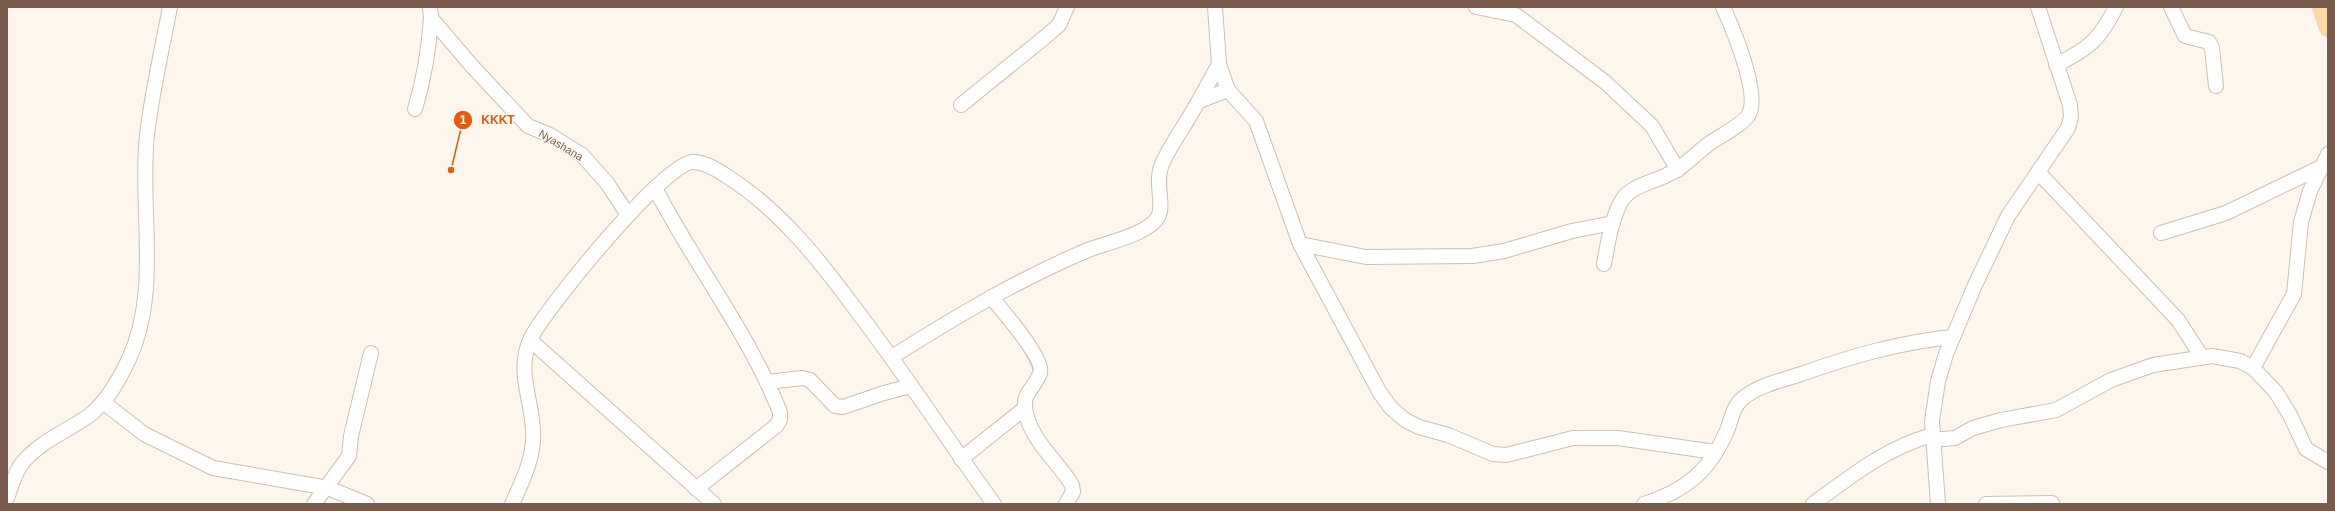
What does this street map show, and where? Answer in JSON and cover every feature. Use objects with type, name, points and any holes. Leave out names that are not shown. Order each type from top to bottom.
[{"type":"main road","points":[[2321,7],[2328,28]]},
{"type":"street","points":[[7,498],[21,464],[60,433],[88,417],[103,402],[129,358],[140,329],[145,294],[147,250],[147,135],[170,7]]},
{"type":"street","points":[[961,105],[1054,29],[1064,16],[1067,7]]},
{"type":"street","points":[[1215,7],[1219,64],[1228,90],[1251,114],[1259,128],[1282,198],[1300,244],[1380,393],[1391,408],[1405,420],[1448,435],[1493,454],[1506,455],[1573,438],[1618,438],[1715,452]]},
{"type":"street","points":[[1476,7],[1516,15],[1605,82],[1652,126],[1678,170]]},
{"type":"street","points":[[1604,264],[1613,223],[1623,199],[1632,191],[1678,170],[1708,144],[1744,121],[1749,115],[1752,106],[1744,64],[1736,36],[1723,7]]},
{"type":"street","points":[[1938,504],[1932,421],[1938,381],[1953,337],[1975,285],[2008,216],[2068,128],[2071,117],[2070,105],[2038,7]]},
{"type":"street","points":[[2056,65],[2084,51],[2096,40],[2116,7]]},
{"type":"street","points":[[2171,7],[2186,36],[2209,42],[2212,48],[2216,86]]},
{"type":"street","points":[[415,109],[424,78],[430,46],[431,12]]},
{"type":"street","name":"Nyashana","points":[[431,12],[448,40],[528,126],[550,136],[582,155],[607,183],[628,215]]},
{"type":"street","points":[[892,357],[949,321],[991,297],[1088,250],[1138,232],[1152,224],[1158,217],[1160,208],[1157,186],[1162,163],[1219,64]]},
{"type":"street","points":[[1199,101],[1228,90]]},
{"type":"street","points":[[2253,368],[2294,294],[2301,222],[2321,167],[2328,154]]},
{"type":"street","points":[[512,504],[527,470],[533,450],[533,428],[524,382],[524,363],[530,340],[544,316],[628,215],[654,188],[683,166],[695,162],[713,168],[743,186],[770,208],[796,234],[832,278],[892,357],[961,459],[994,504]]},
{"type":"street","points":[[2161,233],[2226,213],[2321,167]]},
{"type":"street","points":[[2038,172],[2178,320],[2202,357]]},
{"type":"street","points":[[654,188],[675,227],[753,354],[768,382],[780,412],[780,420],[776,426],[696,490]]},
{"type":"street","points":[[1300,244],[1366,257],[1472,256],[1510,250],[1572,231],[1613,223]]},
{"type":"street","points":[[991,297],[1033,352],[1040,366],[1040,372],[1025,396],[1025,408],[1028,421],[1036,439],[1072,485],[1073,492],[1066,504]]},
{"type":"street","points":[[1644,504],[1682,488],[1698,477],[1715,452],[1728,428],[1734,409],[1742,399],[1751,392],[1876,350],[1920,340],[1953,337]]},
{"type":"street","points":[[530,340],[696,490],[714,504]]},
{"type":"street","points":[[314,504],[328,488],[349,456],[351,436],[371,353]]},
{"type":"street","points":[[1813,504],[1872,460],[1914,440],[1932,437],[1955,438],[1973,428],[2001,420],[2056,410],[2111,380],[2129,372],[2153,364],[2202,357],[2230,358],[2253,368],[2276,392],[2290,415],[2306,449],[2328,462]]},
{"type":"street","points":[[768,382],[802,378],[810,380],[835,406],[843,407],[884,393],[911,386]]},
{"type":"street","points":[[103,402],[144,434],[213,468],[328,488],[367,504]]},
{"type":"street","points":[[961,459],[1025,408]]},
{"type":"street","points":[[1986,504],[2052,503]]},
{"type":"place","name":"KKKT","points":[[451,170]]}]
